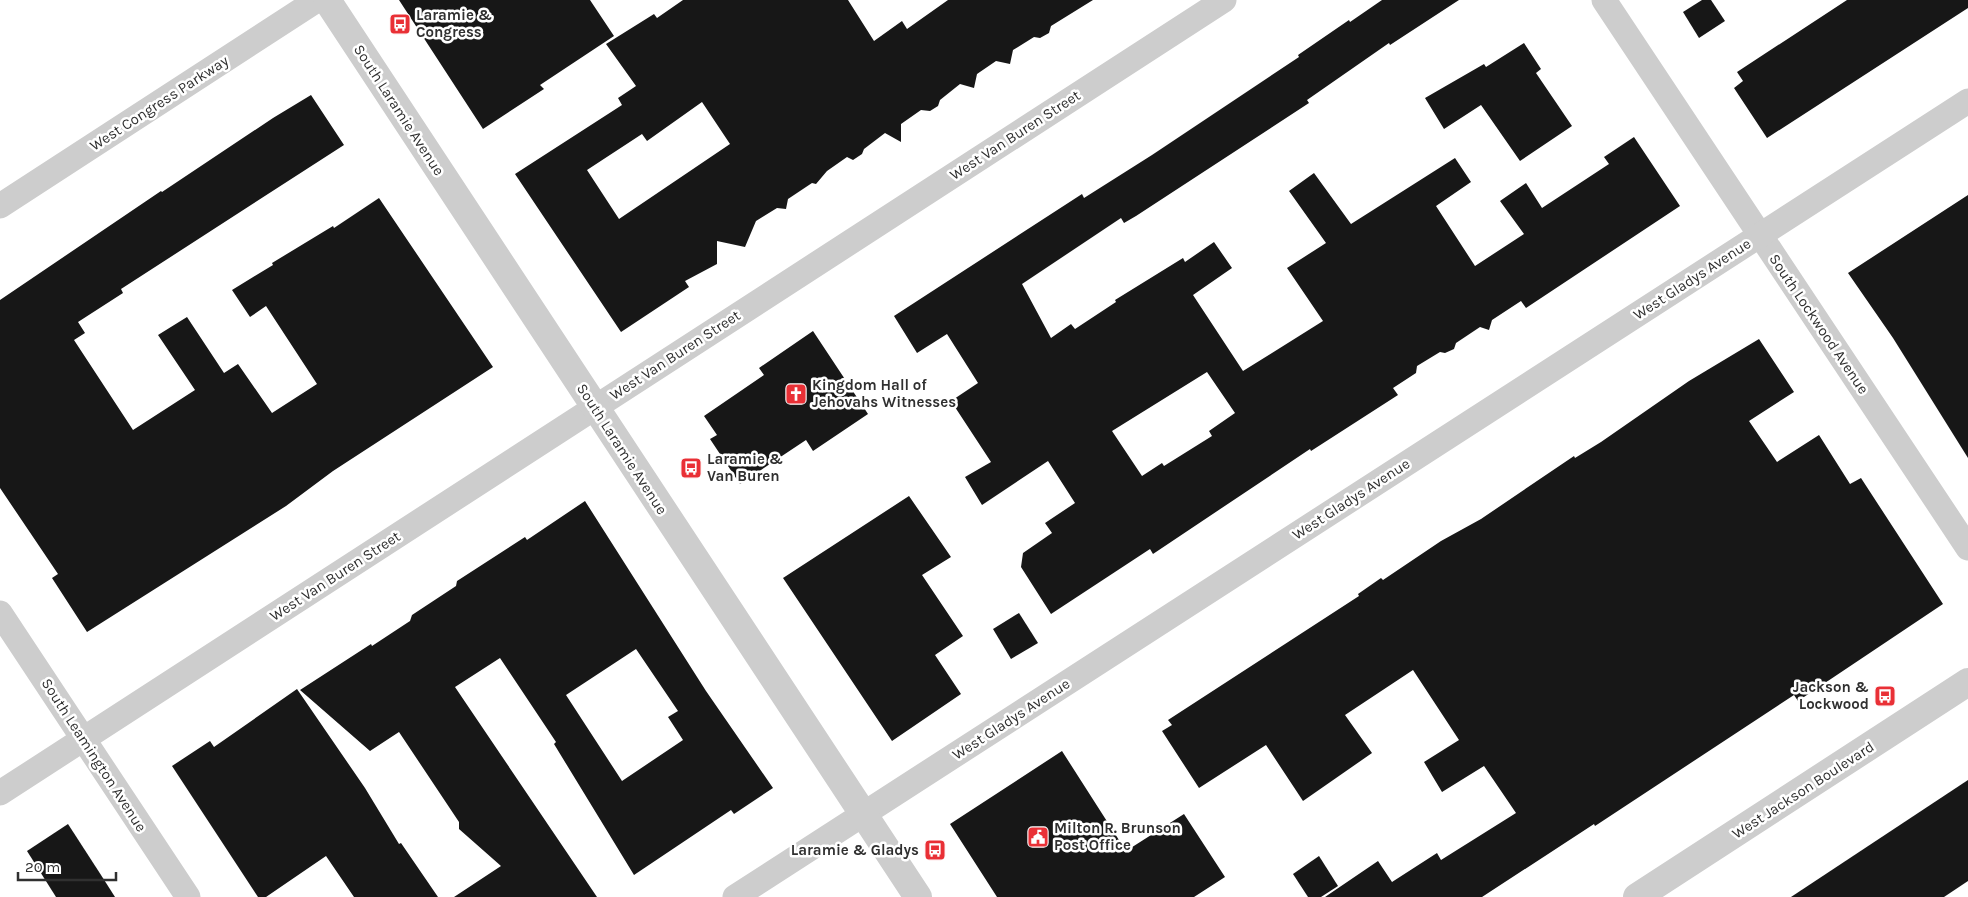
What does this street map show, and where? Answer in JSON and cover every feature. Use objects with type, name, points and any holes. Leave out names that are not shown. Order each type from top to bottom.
[{"type":"street","name":"West Congress Parkway","points":[[0,206],[317,0]]},
{"type":"street","name":"South Laramie Avenue","points":[[327,0],[918,897]]},
{"type":"street","name":"West Van Buren Street","points":[[0,793],[1224,0]]},
{"type":"street","name":"South Lockwood Avenue","points":[[1604,0],[1968,548]]},
{"type":"street","name":"West Gladys Avenue","points":[[735,897],[1968,101]]},
{"type":"street","name":"South Leamington Avenue","points":[[0,613],[188,897]]},
{"type":"street","name":"West Jackson Boulevard","points":[[1637,897],[1968,682]]},
{"type":"building","points":[[399,0],[590,0],[614,36],[540,85],[544,89],[483,129]]},
{"type":"building","points":[[683,0],[848,0],[874,41],[902,21],[907,29],[948,0],[1093,0],[1051,26],[1049,33],[1040,38],[1034,37],[1013,50],[1010,64],[996,61],[977,74],[974,88],[960,84],[940,100],[938,106],[930,111],[921,110],[901,124],[901,142],[885,133],[864,149],[862,154],[853,160],[847,157],[827,171],[816,184],[812,183],[788,199],[786,209],[777,208],[756,221],[745,247],[717,241],[717,264],[685,281],[689,287],[621,332],[515,174],[622,105],[618,98],[636,86],[606,44],[654,14],[657,18]],"holes":[[[702,102],[730,144],[619,219],[587,170],[642,134],[647,141]]]},
{"type":"building","points":[[1382,0],[1459,0],[1390,45],[1389,43],[1307,100],[1309,103],[1136,216],[1124,223],[1121,218],[1022,284],[1051,338],[1071,324],[1075,329],[1116,302],[1115,300],[1183,258],[1185,262],[1214,242],[1232,268],[1193,295],[1243,371],[1323,321],[1287,268],[1326,243],[1289,191],[1314,173],[1351,224],[1455,158],[1471,182],[1436,206],[1475,266],[1524,234],[1500,201],[1526,183],[1542,208],[1609,164],[1604,157],[1634,137],[1680,206],[1526,308],[1521,301],[1492,320],[1489,330],[1480,327],[1456,343],[1454,349],[1445,353],[1440,352],[1417,366],[1416,373],[1393,388],[1398,395],[1311,451],[1310,449],[1153,554],[1150,549],[1051,614],[1021,567],[1023,553],[1052,533],[1045,523],[1075,503],[1048,461],[982,505],[965,477],[991,462],[951,401],[978,383],[947,334],[917,353],[894,316],[1082,194],[1084,198],[1152,155],[1299,57],[1298,55],[1349,20],[1350,22]],"holes":[[[1207,372],[1235,413],[1209,431],[1212,436],[1164,466],[1162,463],[1142,476],[1112,431]]]},
{"type":"building","points":[[1702,0],[1711,0],[1725,21],[1699,38],[1683,12]]},
{"type":"building","points":[[1847,0],[1968,0],[1968,8],[1767,138],[1734,88],[1743,81],[1737,72]]},
{"type":"building","points":[[1524,43],[1541,69],[1536,73],[1572,126],[1520,161],[1481,105],[1444,129],[1425,98],[1484,64],[1486,67]]},
{"type":"building","points":[[311,95],[344,145],[121,289],[123,293],[78,322],[85,333],[74,340],[133,430],[195,390],[158,335],[187,317],[224,373],[238,364],[272,413],[317,384],[266,306],[250,317],[232,290],[273,265],[272,263],[333,226],[334,228],[379,198],[493,367],[333,471],[286,506],[87,632],[52,578],[58,574],[0,488],[0,300],[161,191]]},
{"type":"building","points":[[1968,195],[1968,458],[1893,338],[1848,273]]},
{"type":"building","name":"Kingdom Hall of Jehovahs Witnesses","points":[[813,331],[868,414],[813,451],[806,440],[740,484],[710,439],[717,435],[704,416],[764,375],[759,368]]},
{"type":"building","points":[[1759,339],[1794,392],[1749,421],[1777,462],[1819,435],[1850,484],[1861,478],[1943,604],[1798,701],[1794,695],[1595,826],[1594,824],[1482,897],[1325,897],[1378,861],[1392,882],[1437,853],[1441,860],[1516,813],[1484,766],[1442,792],[1424,762],[1459,740],[1413,670],[1345,715],[1372,753],[1303,801],[1266,745],[1199,788],[1162,731],[1172,725],[1168,720],[1359,596],[1358,594],[1381,578],[1383,580],[1441,541],[1481,519],[1574,456],[1575,458],[1601,442],[1689,381]]},
{"type":"building","points":[[909,496],[951,557],[922,575],[963,636],[935,655],[961,694],[892,741],[783,578]]},
{"type":"building","points":[[585,501],[706,691],[773,788],[734,814],[731,810],[634,875],[554,744],[556,742],[500,658],[455,687],[597,897],[454,897],[501,866],[459,829],[459,822],[399,732],[370,751],[300,690],[410,621],[412,615],[456,586],[457,581],[525,537],[527,540]],"holes":[[[636,649],[678,711],[668,717],[683,740],[622,781],[566,695]]]},
{"type":"building","points":[[1019,613],[1038,643],[1011,659],[993,629]]},
{"type":"building","points":[[297,689],[365,788],[399,844],[401,843],[438,897],[354,897],[326,856],[266,897],[258,897],[172,766],[210,741],[214,747]]},
{"type":"building","name":"Milton R. Brunson Post Office","points":[[1062,751],[1126,851],[1184,814],[1225,877],[1194,897],[997,897],[950,824]]},
{"type":"building","points":[[1968,780],[1968,881],[1944,897],[1791,897]]},
{"type":"building","points":[[68,824],[115,897],[56,897],[27,851]]},
{"type":"building","points":[[1319,856],[1338,886],[1321,897],[1308,897],[1293,874]]},
{"type":"place","name":"Laramie & Congress","points":[[400,24]]},
{"type":"place","name":"Kingdom Hall of Jehovahs Witnesses","points":[[796,394]]},
{"type":"place","name":"Laramie & Van Buren","points":[[691,468]]},
{"type":"place","name":"Jackson & Lockwood","points":[[1885,696]]},
{"type":"place","name":"Milton R. Brunson Post Office","points":[[1038,837]]},
{"type":"place","name":"Laramie & Gladys","points":[[935,850]]}]
